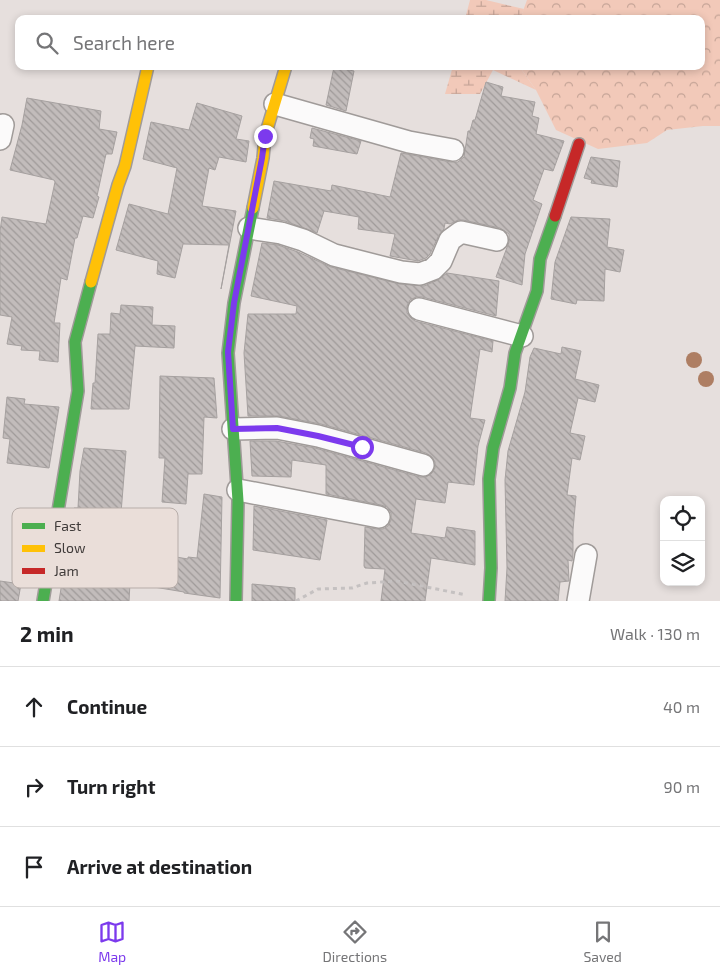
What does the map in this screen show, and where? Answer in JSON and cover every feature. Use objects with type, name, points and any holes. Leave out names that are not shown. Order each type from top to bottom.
[{"type":"street","points":[[58,508],[78,391],[75,342],[112,204],[126,166],[147,70]]},
{"type":"street","points":[[236,601],[238,490],[228,352],[234,303],[265,136],[285,70]]},
{"type":"street","points":[[276,104],[409,142],[453,150]]},
{"type":"street","points":[[489,601],[491,568],[489,479],[493,448],[510,388],[515,353],[537,290],[540,259],[579,144]]},
{"type":"street","points":[[249,228],[281,233],[303,240],[334,255],[401,272],[420,274],[433,269],[441,261],[450,240],[461,232],[497,240]]},
{"type":"street","points":[[419,309],[522,336]]},
{"type":"street","points":[[233,429],[277,428],[353,445],[423,465]]},
{"type":"street","points":[[238,490],[379,517]]},
{"type":"street","points":[[578,601],[586,554]]},
{"type":"street","points":[[43,601],[45,588]]},
{"type":"path","points":[[296,601],[318,589],[352,588],[367,583],[397,582],[426,586],[489,601]]},
{"type":"green space","points":[[470,0],[486,0],[524,9],[522,15],[466,15]]},
{"type":"green space","points":[[527,0],[720,0],[720,126],[667,130],[647,143],[598,149],[556,130],[536,90],[522,70],[705,70],[705,15],[521,15]]},
{"type":"green space","points":[[452,70],[493,70],[480,94],[445,94]]},
{"type":"green space","points":[[493,70],[522,70],[536,90]]},
{"type":"building","points":[[333,70],[354,71],[346,111],[326,105]]},
{"type":"building","points":[[486,82],[503,87],[501,96],[535,102],[532,116],[539,118],[536,134],[564,141],[553,171],[544,169],[533,200],[542,204],[525,254],[522,285],[496,277],[509,242],[509,234],[500,228],[463,220],[450,224],[445,223],[444,229],[430,254],[418,261],[390,256],[395,234],[358,229],[359,217],[324,211],[317,233],[285,221],[267,218],[274,181],[331,191],[332,185],[390,197],[401,153],[458,162],[464,157],[468,131],[470,131],[473,120],[475,120]]},
{"type":"building","points":[[27,98],[101,111],[99,129],[117,132],[112,154],[106,154],[97,196],[99,197],[93,218],[83,216],[77,238],[75,238],[67,280],[61,278],[54,323],[60,323],[58,362],[39,360],[40,351],[21,350],[22,346],[7,344],[12,317],[0,315],[0,231],[2,217],[46,224],[55,182],[54,180],[10,170]]},
{"type":"building","points":[[197,103],[242,116],[236,139],[249,141],[246,162],[219,157],[215,170],[209,168],[202,206],[236,211],[221,289],[229,245],[183,244],[175,278],[157,274],[158,261],[116,250],[129,204],[168,214],[177,168],[143,159],[151,122],[189,130]]},
{"type":"building","points":[[312,128],[361,141],[357,154],[313,146],[314,139],[310,138]]},
{"type":"building","points":[[591,157],[620,161],[617,187],[591,183],[592,180],[584,178]]},
{"type":"building","points":[[571,217],[610,219],[607,247],[624,250],[620,272],[605,269],[604,301],[577,300],[576,304],[551,299],[555,262]]},
{"type":"building","points":[[262,243],[278,245],[331,267],[400,284],[424,286],[438,280],[447,273],[499,281],[496,316],[422,297],[410,300],[407,306],[407,313],[415,321],[493,341],[492,352],[480,349],[470,418],[485,420],[478,446],[474,485],[448,482],[445,503],[416,499],[411,533],[445,538],[447,527],[475,531],[475,565],[431,558],[425,601],[381,601],[385,569],[365,568],[364,566],[365,527],[383,529],[388,526],[391,520],[391,513],[387,507],[326,494],[326,465],[292,460],[291,477],[252,476],[250,441],[276,441],[315,448],[420,477],[426,477],[431,474],[435,468],[435,462],[432,457],[426,453],[321,424],[279,416],[248,416],[244,353],[248,314],[296,314],[297,306],[251,296]]},
{"type":"building","points":[[121,305],[153,307],[152,325],[175,326],[174,348],[135,346],[129,409],[91,409],[93,383],[95,383],[98,334],[110,334],[111,313],[120,314]]},
{"type":"building","points":[[562,347],[581,351],[575,379],[599,385],[595,402],[578,398],[570,433],[585,436],[580,460],[572,458],[567,495],[576,496],[573,554],[572,561],[568,560],[569,581],[560,582],[558,601],[505,601],[507,568],[505,480],[508,451],[525,392],[530,357],[534,348],[561,354]]},
{"type":"building","points":[[160,376],[214,378],[217,418],[204,417],[202,474],[188,474],[186,504],[162,502],[165,458],[159,458]]},
{"type":"building","points":[[7,397],[25,399],[24,404],[59,407],[49,468],[7,463],[10,439],[3,438]]},
{"type":"building","points":[[84,448],[126,451],[121,508],[78,508],[80,471]]},
{"type":"building","points":[[204,494],[222,497],[220,598],[160,588],[178,588],[178,557],[197,558]]},
{"type":"building","points":[[254,506],[327,520],[320,560],[253,550]]},
{"type":"building","points":[[0,581],[12,583],[12,588],[20,588],[18,601],[0,601]]},
{"type":"building","points":[[252,584],[295,588],[295,601],[252,601]]},
{"type":"building","points":[[61,588],[130,588],[129,601],[59,601]]},
{"type":"traffic: fast","points":[[236,601],[238,501],[228,353],[234,303],[253,208]]},
{"type":"traffic: fast","points":[[489,601],[491,568],[489,479],[493,448],[510,388],[515,353],[537,291],[540,259],[555,216]]},
{"type":"traffic: fast","points":[[58,508],[78,391],[75,342],[91,282]]},
{"type":"traffic: fast","points":[[43,601],[45,588]]},
{"type":"traffic: slow","points":[[91,282],[125,166],[147,70]]},
{"type":"traffic: slow","points":[[253,208],[263,158],[265,136],[285,70]]},
{"type":"traffic: jam","points":[[555,216],[579,144]]},
{"type":"route","points":[[265,136],[234,303],[228,352],[233,429],[277,428],[362,447]]}]
